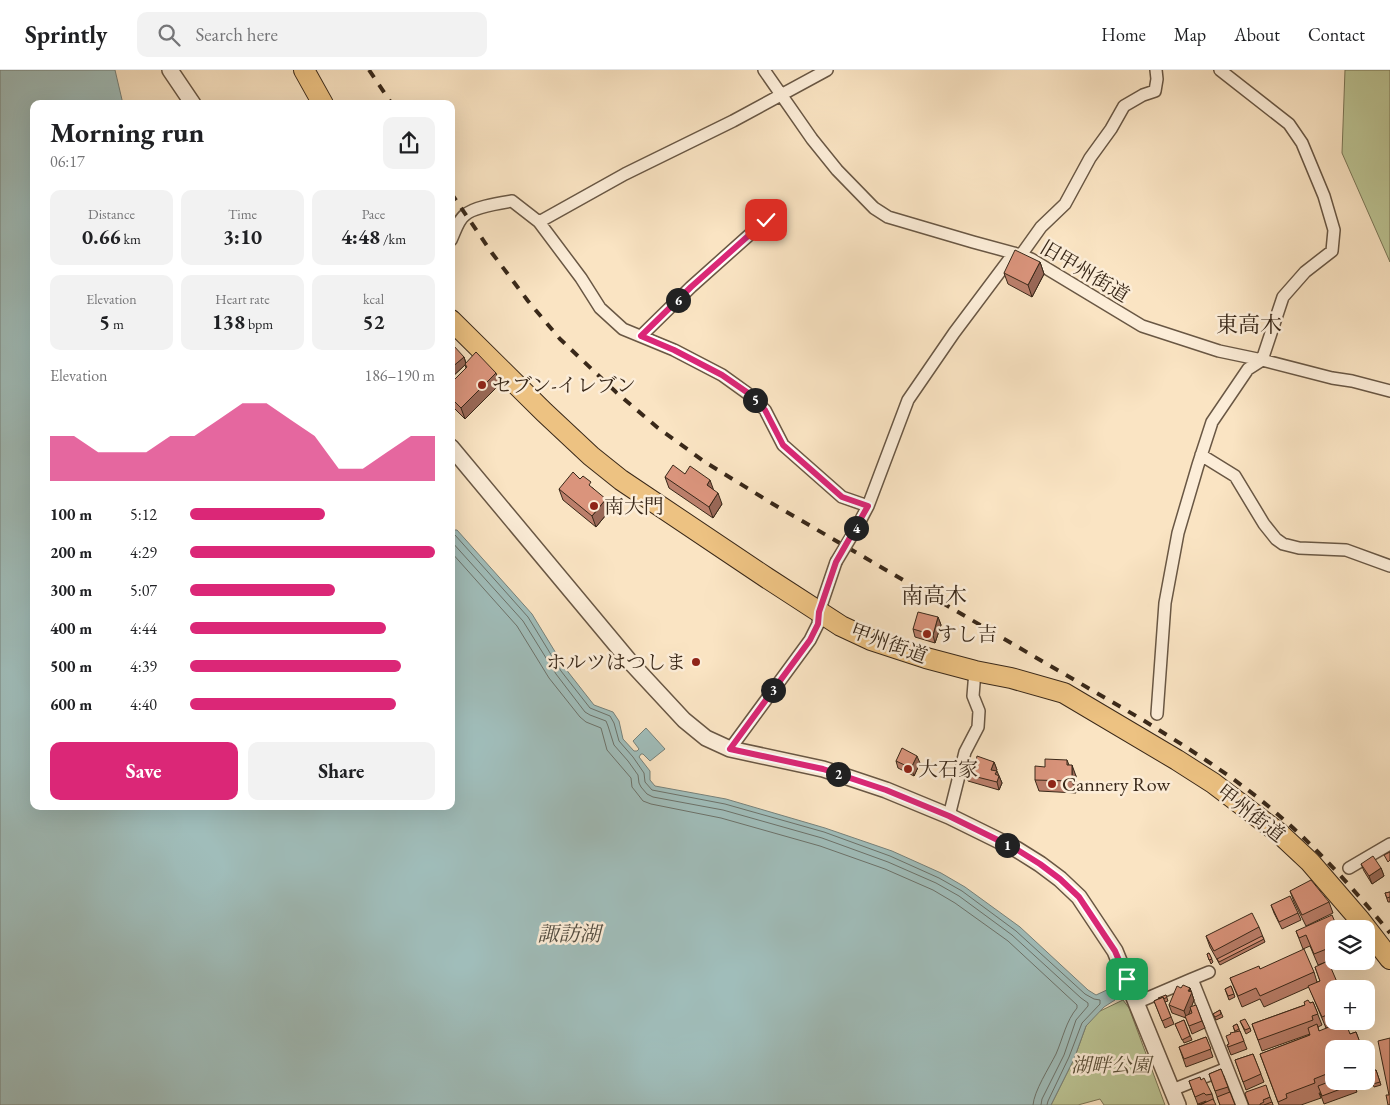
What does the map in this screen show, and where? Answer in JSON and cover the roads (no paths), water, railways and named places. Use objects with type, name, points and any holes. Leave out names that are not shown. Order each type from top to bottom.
[{"type":"highway","points":[[304,70],[321,100]]},
{"type":"highway","name":"甲州街道","points":[[455,324],[544,412],[620,480],[841,626],[871,640],[926,658],[1011,678],[1064,693],[1214,783],[1278,833],[1310,862],[1360,920],[1390,959]]},
{"type":"street","points":[[170,70],[190,100]]},
{"type":"street","name":"旧甲州街道","points":[[764,70],[812,140],[874,208],[888,217],[1031,259],[1142,326],[1219,351],[1390,391]]},
{"type":"street","points":[[539,222],[625,174],[732,121],[827,70]]},
{"type":"street","points":[[730,749],[810,640],[818,624],[819,612],[836,562],[868,506],[908,400],[954,333],[1017,254],[1041,227],[1066,204],[1090,158],[1111,129],[1124,106],[1143,94],[1155,91],[1156,70]]},
{"type":"street","points":[[1157,714],[1165,603],[1178,533],[1212,422],[1248,368],[1262,360],[1283,297],[1305,272],[1332,251],[1334,230],[1324,196],[1298,136],[1289,124],[1220,70]]},
{"type":"street","points":[[455,232],[465,214],[487,206],[512,201],[539,222],[581,278],[600,308],[623,329],[674,350],[714,371],[748,393],[765,410],[783,445],[842,497],[868,506]]},
{"type":"street","points":[[641,336],[691,287],[766,220],[772,207]]},
{"type":"street","points":[[455,453],[632,664],[684,720],[706,738],[730,749],[823,769],[886,790],[949,816],[1024,854],[1060,879],[1079,897],[1115,951],[1178,1105]]},
{"type":"street","points":[[1201,455],[1235,476],[1264,524],[1276,539],[1283,544],[1299,548],[1346,550],[1390,566]]},
{"type":"street","points":[[949,816],[965,752],[978,727],[978,711],[973,696],[975,671]]},
{"type":"street","points":[[1349,868],[1390,844]]},
{"type":"street","points":[[1136,1003],[1209,972]]},
{"type":"street","points":[[1192,979],[1232,1066],[1242,1105]]},
{"type":"street","points":[[1172,1090],[1232,1066]]},
{"type":"water","name":"諏訪湖","points":[[0,70],[115,70],[122,100],[30,100],[30,810],[455,810],[455,530],[457,530],[532,614],[565,668],[594,705],[613,712],[619,721],[623,739],[634,751],[639,749],[633,741],[646,728],[665,749],[650,761],[643,754],[639,757],[650,771],[650,780],[655,786],[726,799],[825,828],[892,851],[941,873],[965,887],[1020,927],[1088,990],[1096,995],[1109,989],[1113,991],[1115,1000],[1104,1007],[1086,1026],[1074,1059],[1051,1105],[0,1105]]},
{"type":"railway","points":[[369,70],[389,100]]},
{"type":"railway","points":[[455,199],[492,253],[528,301],[560,339],[617,393],[658,428],[705,462],[773,504],[1143,720],[1215,766],[1267,805],[1312,846],[1390,933]]},
{"type":"place","name":"セブン-イレブン","points":[[482,385]]},
{"type":"place","name":"南大門","points":[[594,506]]},
{"type":"place","name":"すし吉","points":[[927,634]]},
{"type":"place","name":"ホルツはつしま","points":[[696,662]]},
{"type":"place","name":"大石家","points":[[908,769]]},
{"type":"place","name":"Cannery Row","points":[[1052,784]]},
{"type":"district","name":"東高木","points":[[1249,324]]},
{"type":"district","name":"南高木","points":[[934,595]]},
{"type":"park label","name":"湖畔公園","points":[[1111,1065]]}]
